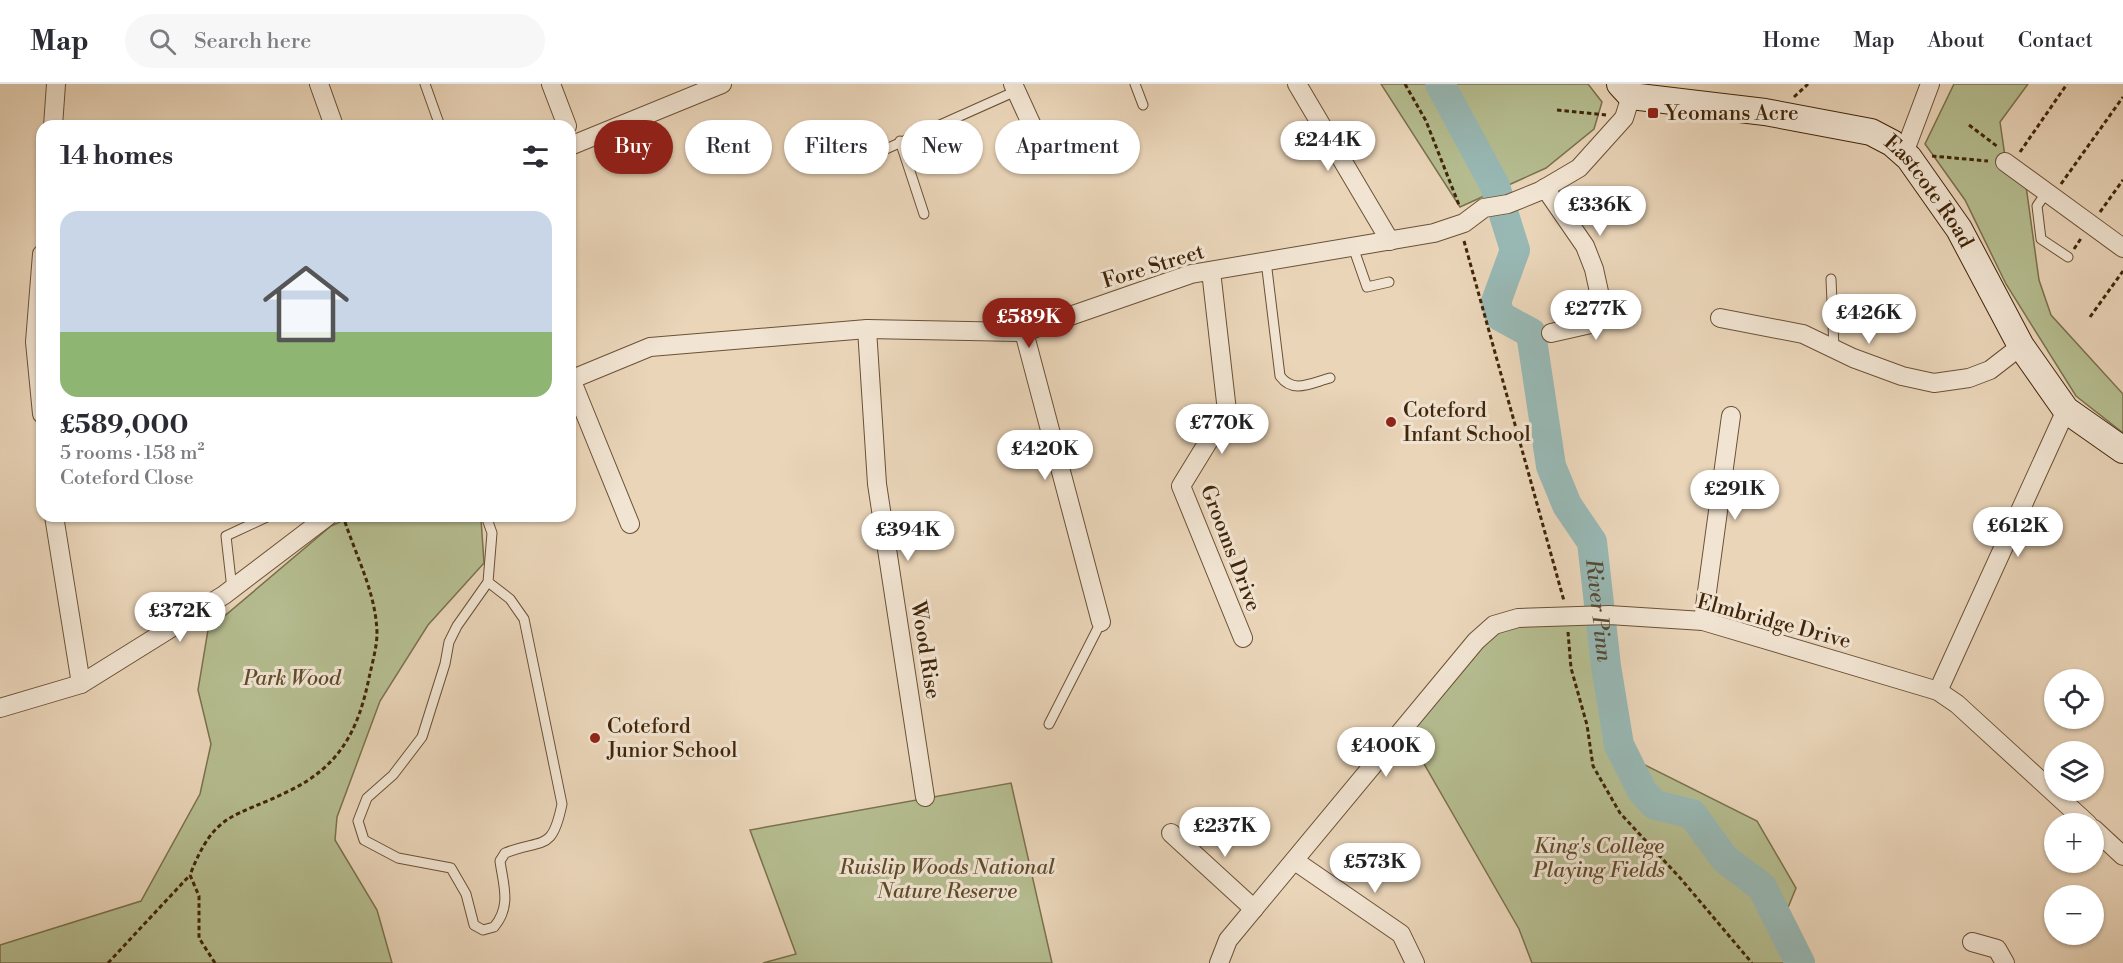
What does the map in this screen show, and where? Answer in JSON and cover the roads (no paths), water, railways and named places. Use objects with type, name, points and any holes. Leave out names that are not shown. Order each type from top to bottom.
[{"type":"main road","name":"Eastcote Road","points":[[1621,96],[1765,112],[1871,132],[1905,154],[1959,229],[2021,346],[2066,410],[2123,450]]},
{"type":"street","points":[[53,120],[56,84]]},
{"type":"street","points":[[319,84],[332,120]]},
{"type":"street","points":[[551,84],[565,120]]},
{"type":"street","points":[[576,139],[722,84]]},
{"type":"street","points":[[1297,84],[1389,241]]},
{"type":"street","points":[[1905,154],[1930,84]]},
{"type":"street","points":[[1015,87],[1030,120]]},
{"type":"street","name":"Fore Street","points":[[576,378],[650,347],[867,329],[1024,332],[1191,274],[1434,233],[1464,223],[1484,208],[1502,208],[1545,188],[1579,168],[1624,118],[1621,96]]},
{"type":"street","points":[[2008,164],[2123,248]]},
{"type":"street","points":[[1545,188],[1585,246],[1594,268],[1603,310],[1603,316],[1595,323],[1551,333]]},
{"type":"street","name":"Grooms Drive","points":[[1211,271],[1227,411],[1181,486],[1243,638]]},
{"type":"street","points":[[1720,318],[1803,333],[1902,376],[1934,383],[1969,378],[1990,370],[2021,346]]},
{"type":"street","name":"Wood Rise","points":[[867,329],[878,484],[926,797]]},
{"type":"street","points":[[1024,332],[1101,622]]},
{"type":"street","points":[[576,392],[630,524]]},
{"type":"street","points":[[2066,410],[1938,691],[1956,704],[2076,813]]},
{"type":"street","points":[[1703,621],[1731,416]]},
{"type":"street","points":[[55,522],[81,684]]},
{"type":"street","points":[[0,708],[81,684],[232,589],[320,522]]},
{"type":"street","name":"Elmbridge Drive","points":[[1219,963],[1228,940],[1476,641],[1494,625],[1507,619],[1609,615],[1703,621],[1938,691]]},
{"type":"street","points":[[1171,833],[1254,909]]},
{"type":"street","points":[[2104,838],[2123,856]]},
{"type":"street","points":[[1295,861],[1401,934],[1415,963]]},
{"type":"street","points":[[1972,942],[1997,949],[2005,963]]},
{"type":"lane","points":[[425,84],[438,120]]},
{"type":"lane","points":[[1135,84],[1143,105]]},
{"type":"lane","points":[[889,146],[1015,87]]},
{"type":"lane","points":[[900,141],[924,214]]},
{"type":"lane","points":[[2049,195],[2037,206],[2041,239],[2068,257]]},
{"type":"lane","points":[[1353,247],[1367,287],[1389,282]]},
{"type":"lane","points":[[1266,261],[1280,376],[1286,384],[1295,387],[1330,378]]},
{"type":"lane","points":[[1831,279],[1834,348]]},
{"type":"lane","points":[[232,589],[226,536],[256,522]]},
{"type":"lane","points":[[488,522],[492,532],[488,582],[457,626],[449,642],[446,664],[422,737],[393,775],[367,798],[358,821],[364,840],[398,858],[451,868],[466,894],[474,925],[483,930],[494,927],[504,911],[505,894],[500,861],[505,853],[539,846],[549,839],[555,830],[562,804],[524,619],[510,599],[488,582]]},
{"type":"lane","points":[[1049,724],[1101,622]]},
{"type":"waterway","name":"River Pinn","points":[[1440,84],[1495,186],[1515,250],[1496,302],[1500,316],[1531,333],[1551,466],[1567,505],[1592,542],[1606,666],[1619,745],[1642,791],[1655,805],[1692,814],[1725,859],[1762,887],[1800,963]]},
{"type":"place","name":"Yeomans Acre","points":[[1653,113]]},
{"type":"place","name":"Coteford Infant School","points":[[1391,422]]},
{"type":"place","name":"Coteford Junior School","points":[[595,738]]},
{"type":"park label","name":"Park Wood","points":[[292,678]]},
{"type":"park label","name":"King's College Playing Fields","points":[[1599,858]]},
{"type":"park label","name":"Ruislip Woods National Nature Reserve","points":[[947,879]]}]
